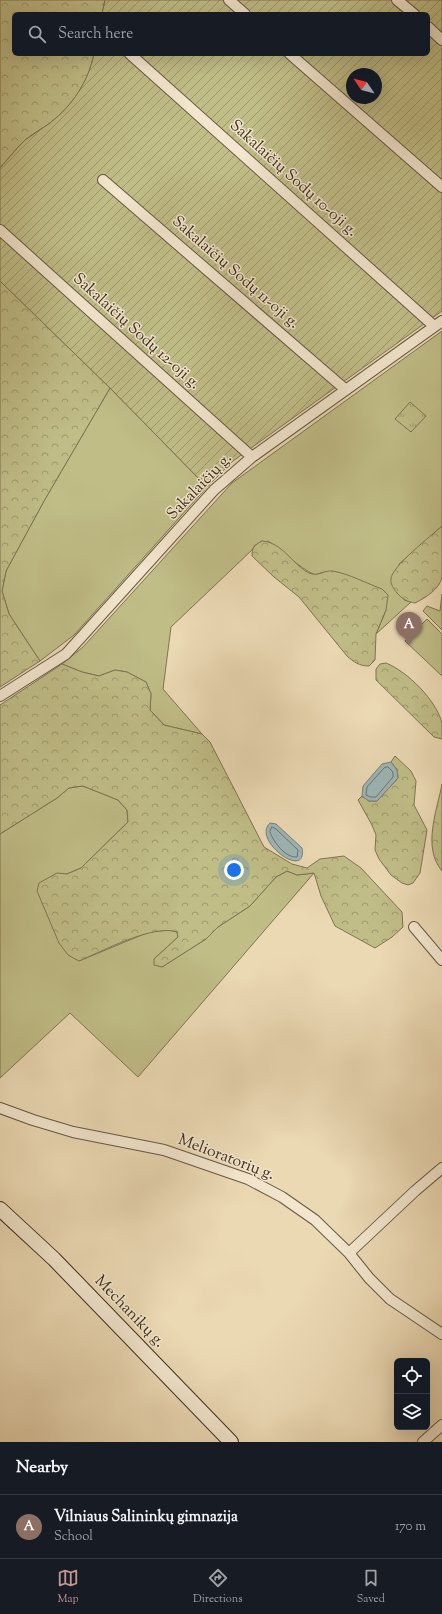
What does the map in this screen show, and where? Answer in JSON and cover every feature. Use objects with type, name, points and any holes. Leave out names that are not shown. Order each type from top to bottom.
[{"type":"main road","name":"Mechanikų g.","points":[[0,1209],[54,1259],[231,1442]]},
{"type":"street","points":[[230,0],[243,12]]},
{"type":"street","points":[[398,0],[412,12]]},
{"type":"street","points":[[430,29],[442,40]]},
{"type":"street","name":"Sakalaičių Sodų 10-oji g.","points":[[132,56],[438,324]]},
{"type":"street","points":[[292,56],[442,187]]},
{"type":"street","name":"Sakalaičių Sodų 11-oji g.","points":[[103,180],[346,390]]},
{"type":"street","name":"Sakalaičių Sodų 12-oji g.","points":[[0,230],[252,456]]},
{"type":"street","name":"Sakalaičių g.","points":[[0,696],[66,654],[214,490],[252,456],[438,324]]},
{"type":"street","points":[[414,927],[442,960]]},
{"type":"street","name":"Melioratorių g.","points":[[0,1108],[73,1132],[164,1150],[248,1179],[282,1197],[315,1220],[349,1253],[369,1278],[390,1299],[442,1334]]},
{"type":"street","points":[[349,1253],[415,1191],[442,1168]]},
{"type":"street","points":[[423,1442],[442,1424]]},
{"type":"green space","points":[[0,0],[105,0],[102,12],[12,12],[12,56],[93,56],[84,83],[66,109],[50,123],[25,140],[0,168]]},
{"type":"green space","points":[[105,0],[442,0],[442,311],[233,461],[207,487],[110,388],[0,281],[0,168],[25,140],[50,123],[66,109],[84,83],[93,56],[430,56],[430,12],[102,12]]},
{"type":"green space","points":[[0,281],[110,388],[44,501],[6,571],[2,591],[9,614],[40,661],[0,687]]},
{"type":"green space","points":[[442,331],[442,526],[399,564],[404,600],[411,602],[376,634],[386,610],[324,572],[315,575],[309,572],[268,541],[255,545],[252,550],[171,627],[163,689],[202,734],[164,725],[150,710],[151,694],[146,682],[127,672],[115,670],[99,676],[82,672],[62,664],[83,647],[232,483]]},
{"type":"green space","points":[[110,388],[207,487],[74,635],[40,661],[9,614],[2,591],[6,571],[44,501]]},
{"type":"green space","points":[[410,402],[426,416],[411,432],[395,419]]},
{"type":"green space","points":[[442,526],[441,581],[432,593],[415,603],[403,599],[392,586],[391,579],[393,574],[404,560]]},
{"type":"green space","points":[[262,541],[276,545],[309,573],[316,574],[330,571],[339,572],[382,589],[388,595],[386,610],[376,634],[375,660],[369,666],[357,663],[347,656],[299,597],[274,577],[252,556],[254,547]]},
{"type":"green space","points":[[442,594],[442,630],[423,611],[427,606],[440,611]]},
{"type":"green space","points":[[427,619],[442,634],[442,676],[405,641]]},
{"type":"green space","points":[[386,663],[412,680],[434,705],[442,723],[442,739],[434,737],[376,680],[376,669],[380,664]]},
{"type":"green space","points":[[62,664],[82,672],[99,676],[115,670],[127,672],[146,682],[151,694],[150,710],[164,725],[202,734],[210,742],[264,847],[292,864],[307,868],[320,859],[344,856],[361,868],[402,912],[403,927],[392,937],[375,948],[335,926],[321,896],[314,873],[297,875],[287,871],[276,877],[250,906],[218,927],[206,939],[162,967],[154,965],[154,959],[178,937],[177,932],[155,932],[142,935],[114,945],[79,961],[68,955],[59,943],[37,891],[39,883],[57,873],[67,874],[81,868],[128,822],[127,810],[118,800],[83,786],[69,788],[57,798],[0,834],[0,705]]},
{"type":"green space","points":[[395,756],[411,771],[416,781],[414,805],[427,830],[420,873],[413,883],[408,885],[402,883],[391,875],[379,859],[375,850],[376,835],[358,800],[362,796],[369,801],[377,801],[398,778],[397,770],[391,762]]},
{"type":"green space","points":[[442,784],[442,871],[436,861],[432,840]]},
{"type":"green space","points":[[83,786],[118,800],[127,810],[128,822],[81,868],[67,874],[57,874],[79,961],[149,932],[169,930],[177,932],[178,937],[154,959],[162,967],[206,939],[218,927],[250,906],[276,877],[287,871],[297,875],[314,873],[138,1077],[70,1013],[0,1078],[0,834],[57,798],[69,788]]},
{"type":"water","points":[[391,762],[397,770],[398,778],[377,801],[369,801],[362,796],[363,786],[382,764]]},
{"type":"water","points":[[270,823],[276,824],[302,848],[302,857],[297,861],[290,860],[281,855],[273,847],[268,839],[266,830]]},
{"type":"place","name":"Vilniaus Salininkų gimnazija","points":[[409,645]]}]
